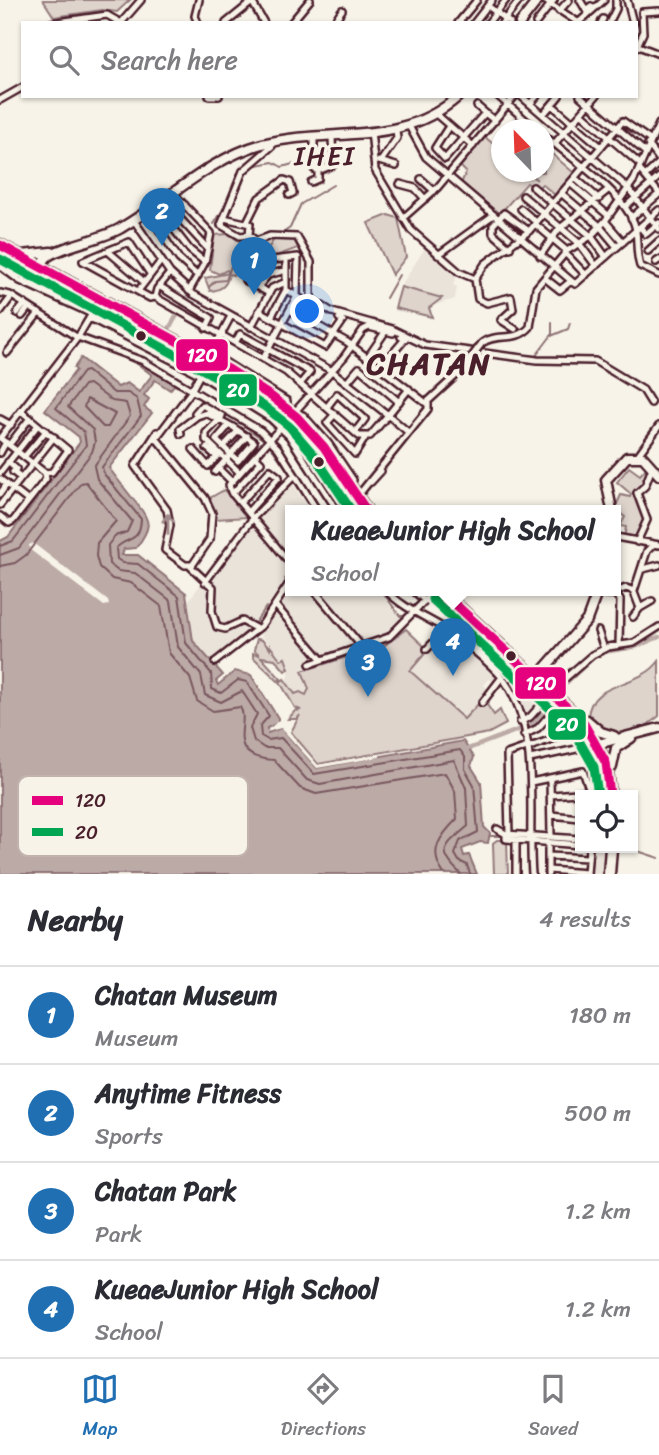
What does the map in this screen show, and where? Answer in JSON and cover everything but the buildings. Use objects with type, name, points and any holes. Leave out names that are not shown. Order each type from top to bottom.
[{"type":"highway","points":[[0,247],[39,267]]},
{"type":"highway","points":[[0,247],[209,361],[292,414],[324,447],[362,505]]},
{"type":"highway","points":[[292,414],[358,496]]},
{"type":"highway","points":[[444,596],[538,676]]},
{"type":"highway","points":[[452,596],[587,720],[612,767],[612,790]]},
{"type":"highway","points":[[556,693],[601,743],[611,790]]},
{"type":"highway","points":[[608,874],[609,853]]},
{"type":"main road","points":[[520,21],[536,0]]},
{"type":"main road","points":[[16,254],[33,256],[103,235],[133,219],[220,159],[253,145],[290,136],[371,132],[416,120],[454,98]]},
{"type":"main road","points":[[39,267],[50,255],[105,237],[202,172],[238,153],[275,141],[396,130],[436,114],[455,98]]},
{"type":"main road","points":[[39,267],[51,252]]},
{"type":"main road","points":[[611,505],[606,480],[627,457],[638,455],[659,475]]},
{"type":"main road","points":[[538,676],[584,624],[596,596]]},
{"type":"main road","points":[[587,720],[610,736],[638,734]]},
{"type":"main road","points":[[601,743],[659,730]]},
{"type":"main road","points":[[612,767],[618,745],[638,734]]},
{"type":"street","points":[[123,21],[141,0]]},
{"type":"street","points":[[197,21],[195,16],[199,0]]},
{"type":"street","points":[[293,21],[310,0]]},
{"type":"street","points":[[460,21],[477,0]]},
{"type":"street","points":[[490,21],[506,0]]},
{"type":"street","points":[[507,21],[520,0]]},
{"type":"street","points":[[544,0],[552,2],[559,11],[576,21]]},
{"type":"street","points":[[559,11],[569,0]]},
{"type":"street","points":[[605,21],[616,9],[616,0]]},
{"type":"street","points":[[627,0],[632,21]]},
{"type":"street","points":[[228,21],[251,1],[263,21]]},
{"type":"street","points":[[581,1],[586,10],[603,2]]},
{"type":"street","points":[[538,21],[552,2]]},
{"type":"street","points":[[603,2],[616,9]]},
{"type":"street","points":[[581,21],[603,2]]},
{"type":"street","points":[[474,21],[490,3],[505,21]]},
{"type":"street","points":[[334,21],[342,10]]},
{"type":"street","points":[[638,44],[643,31],[642,12],[659,11]]},
{"type":"street","points":[[65,21],[107,15],[118,21]]},
{"type":"street","points":[[464,16],[470,21]]},
{"type":"street","points":[[638,33],[643,31]]},
{"type":"street","points":[[638,46],[659,54]]},
{"type":"street","points":[[0,98],[21,88]]},
{"type":"street","points":[[500,98],[524,119]]},
{"type":"street","points":[[497,119],[513,98]]},
{"type":"street","points":[[523,98],[542,115],[564,133],[628,188],[658,226],[646,234],[638,228],[621,200],[554,144],[564,133],[573,123],[594,98]]},
{"type":"street","points":[[530,104],[535,98]]},
{"type":"street","points":[[542,115],[557,98]]},
{"type":"street","points":[[582,98],[645,152]]},
{"type":"street","points":[[552,105],[601,147]]},
{"type":"street","points":[[477,106],[492,119]]},
{"type":"street","points":[[449,126],[435,148],[445,159],[485,113]]},
{"type":"street","points":[[581,113],[640,167],[659,194],[631,218]]},
{"type":"street","points":[[436,114],[473,146]]},
{"type":"street","points":[[515,329],[501,320],[513,309],[511,298],[483,303],[476,293],[475,279],[485,264],[510,248],[529,231],[617,128],[626,121],[649,142],[659,161],[645,176]]},
{"type":"street","points":[[358,496],[428,410],[428,403],[461,371],[482,343],[489,339],[515,337],[525,332],[533,320],[533,292],[566,252],[601,228],[640,167],[659,124]]},
{"type":"street","points":[[409,126],[419,148],[447,176],[573,283]]},
{"type":"street","points":[[403,218],[434,191],[491,126]]},
{"type":"street","points":[[373,164],[380,160],[397,138],[396,130]]},
{"type":"street","points":[[371,132],[373,164],[386,194],[416,238],[463,275],[475,279]]},
{"type":"street","points":[[318,171],[333,165],[332,136]]},
{"type":"street","points":[[311,182],[318,179],[318,171],[314,169],[314,137]]},
{"type":"street","points":[[272,146],[243,171],[236,195],[221,225],[240,236],[248,235],[256,241],[270,236],[297,237],[311,262],[311,299],[332,312],[393,329],[425,345],[537,360],[595,361],[643,390],[651,403]]},
{"type":"street","points":[[380,160],[396,166]]},
{"type":"street","points":[[407,175],[402,185],[415,188],[425,199]]},
{"type":"street","points":[[625,207],[659,177]]},
{"type":"street","points":[[421,179],[434,191]]},
{"type":"street","points":[[247,222],[258,198],[284,180],[290,182],[293,193],[289,195]]},
{"type":"street","points":[[573,181],[597,201],[623,242]]},
{"type":"street","points":[[533,187],[591,236],[614,262]]},
{"type":"street","points":[[540,256],[561,228],[608,190]]},
{"type":"street","points":[[173,193],[211,233],[205,262],[191,292]]},
{"type":"street","points":[[561,193],[601,228],[617,247]]},
{"type":"street","points":[[523,196],[579,243],[596,266]]},
{"type":"street","points":[[184,205],[156,225],[179,259],[198,276]]},
{"type":"street","points":[[534,205],[521,209],[586,275]]},
{"type":"street","points":[[547,279],[560,290],[586,275],[659,210]]},
{"type":"street","points":[[174,212],[208,248]]},
{"type":"street","points":[[438,255],[507,212],[529,231]]},
{"type":"street","points":[[166,218],[190,250],[205,262]]},
{"type":"street","points":[[223,218],[250,224],[248,235]]},
{"type":"street","points":[[494,218],[493,233],[510,248]]},
{"type":"street","points":[[133,219],[160,261],[191,292],[329,370],[408,432]]},
{"type":"street","points":[[638,228],[635,244],[640,266],[659,275]]},
{"type":"street","points":[[152,248],[166,240]]},
{"type":"street","points":[[648,251],[659,241]]},
{"type":"street","points":[[149,272],[129,242],[83,261],[138,291],[155,297],[263,359],[300,383],[365,438]]},
{"type":"street","points":[[109,252],[143,281]]},
{"type":"street","points":[[263,359],[298,296],[298,257],[264,261],[245,280],[269,293]]},
{"type":"street","points":[[271,317],[286,290],[286,259]]},
{"type":"street","points":[[138,291],[149,272],[160,261]]},
{"type":"street","points":[[0,266],[20,281],[199,374],[281,426],[334,505]]},
{"type":"street","points":[[258,287],[268,275],[286,270]]},
{"type":"street","points":[[155,297],[159,286],[170,273]]},
{"type":"street","points":[[251,327],[276,284],[286,282]]},
{"type":"street","points":[[159,286],[211,318],[206,328]]},
{"type":"street","points":[[259,311],[325,347],[343,320],[286,290]]},
{"type":"street","points":[[0,293],[12,296],[78,337],[98,346],[121,350],[145,361],[229,411],[270,440],[314,505]]},
{"type":"street","points":[[0,312],[12,296]]},
{"type":"street","points":[[0,453],[11,425],[78,337],[99,302]]},
{"type":"street","points":[[19,314],[27,305]]},
{"type":"street","points":[[290,310],[350,344],[428,403]]},
{"type":"street","points":[[6,354],[39,313]]},
{"type":"street","points":[[231,316],[209,361],[157,435],[158,442],[205,498],[211,510],[211,535],[191,569],[213,587],[212,611],[217,627],[225,628],[242,621],[256,628]]},
{"type":"street","points":[[285,557],[232,494],[229,488],[232,482],[366,328],[405,339],[381,367]]},
{"type":"street","points":[[368,357],[385,332]]},
{"type":"street","points":[[235,344],[240,334],[310,372],[300,383]]},
{"type":"street","points":[[347,382],[359,368],[399,402]]},
{"type":"street","points":[[191,388],[135,467],[166,508],[170,525],[165,550],[206,582]]},
{"type":"street","points":[[335,414],[327,423],[355,454],[365,438],[410,389]]},
{"type":"street","points":[[327,407],[337,394],[365,419],[355,432]]},
{"type":"street","points":[[220,452],[205,435],[239,398]]},
{"type":"street","points":[[181,434],[180,429],[197,416],[195,413],[202,405],[247,436],[254,444],[239,461],[207,448]]},
{"type":"street","points":[[0,516],[11,523],[68,450],[21,411]]},
{"type":"street","points":[[3,440],[30,418]]},
{"type":"street","points":[[0,419],[11,425]]},
{"type":"street","points":[[0,473],[38,425]]},
{"type":"street","points":[[220,452],[216,440],[229,425]]},
{"type":"street","points":[[638,455],[659,426]]},
{"type":"street","points":[[24,457],[46,431]]},
{"type":"street","points":[[193,449],[208,466],[238,431]]},
{"type":"street","points":[[232,482],[216,470],[247,436]]},
{"type":"street","points":[[651,436],[659,442]]},
{"type":"street","points":[[0,494],[21,478],[54,437]]},
{"type":"street","points":[[3,440],[47,475]]},
{"type":"street","points":[[147,447],[153,441],[158,442]]},
{"type":"street","points":[[232,494],[261,462],[256,456]]},
{"type":"street","points":[[228,457],[240,473]]},
{"type":"street","points":[[8,462],[21,478]]},
{"type":"street","points":[[637,542],[647,520],[637,493],[645,486],[652,468]]},
{"type":"street","points":[[240,503],[270,470],[279,477],[248,512]]},
{"type":"street","points":[[350,505],[381,471]]},
{"type":"street","points":[[206,582],[253,519],[297,478],[312,472]]},
{"type":"street","points":[[0,479],[28,501]]},
{"type":"street","points":[[0,505],[10,487]]},
{"type":"street","points":[[640,608],[633,590],[643,569],[647,551],[655,545],[659,536]]},
{"type":"street","points":[[621,538],[655,545]]},
{"type":"street","points":[[188,566],[198,558]]},
{"type":"street","points":[[643,569],[659,565]]},
{"type":"street","points":[[621,589],[633,590]]},
{"type":"street","points":[[215,662],[261,626],[285,591]]},
{"type":"street","points":[[319,596],[362,647]]},
{"type":"street","points":[[394,596],[415,612],[446,629],[502,677],[515,700],[530,759],[532,874]]},
{"type":"street","points":[[420,596],[425,601]]},
{"type":"street","points":[[310,664],[389,637],[430,596]]},
{"type":"street","points":[[617,596],[620,600],[618,645]]},
{"type":"street","points":[[633,617],[640,608],[652,601]]},
{"type":"street","points":[[276,606],[322,660]]},
{"type":"street","points":[[520,722],[530,717],[556,693],[592,655],[618,645],[634,643],[659,627]]},
{"type":"street","points":[[427,649],[446,629]]},
{"type":"street","points":[[598,631],[604,649]]},
{"type":"street","points":[[515,700],[538,676]]},
{"type":"street","points":[[482,703],[502,677]]},
{"type":"street","points":[[507,835],[507,754],[563,735],[571,728],[553,710],[538,728],[524,735]]},
{"type":"street","points":[[530,759],[601,743]]},
{"type":"street","points":[[531,782],[583,771],[589,790]]},
{"type":"street","points":[[550,778],[548,872],[587,874],[588,853]]},
{"type":"street","points":[[551,795],[575,794]]},
{"type":"street","points":[[551,815],[575,817]]},
{"type":"street","points":[[497,829],[516,840],[532,839]]},
{"type":"street","points":[[507,835],[532,839],[575,839]]},
{"type":"street","points":[[516,840],[516,874]]},
{"type":"street","points":[[550,840],[575,844]]},
{"type":"street","points":[[548,856],[588,858]]},
{"type":"shaded area","points":[[43,0],[130,0],[117,12],[102,10],[54,17]]},
{"type":"shaded area","points":[[484,136],[491,142],[491,182],[554,182],[554,156],[574,173],[555,195],[542,184],[537,189],[527,183],[497,217],[460,186],[466,172],[459,165]]},
{"type":"shaded area","points":[[388,215],[398,218],[406,257],[392,275],[368,223]]},
{"type":"shaded area","points":[[229,234],[240,242],[248,240],[256,245],[273,239],[294,239],[298,248],[256,263],[248,274],[236,271],[233,275],[229,274],[223,286],[210,291],[205,278],[229,273],[227,270],[219,274],[210,270],[214,235]]},
{"type":"shaded area","points":[[425,248],[458,274],[453,285],[457,287],[455,299],[431,306],[432,317],[395,311],[400,287]]},
{"type":"shaded area","points":[[401,287],[442,298],[429,308],[432,317],[395,308]]},
{"type":"shaded area","points":[[649,465],[652,468],[638,491],[647,517],[638,540],[624,537],[626,527],[621,524],[625,517],[621,514],[621,505],[616,505],[621,495],[630,497],[631,494],[617,482],[629,467],[640,475]]},
{"type":"shaded area","points":[[291,481],[307,505],[285,505],[285,596],[383,596],[403,621],[387,635],[308,662],[310,668],[302,671],[309,689],[306,695],[300,692],[296,694],[284,680],[289,676],[289,669],[260,634],[254,632],[214,664],[193,640],[188,601],[251,519]]},
{"type":"shaded area","points":[[224,490],[249,517],[215,519],[210,498]]},
{"type":"shaded area","points":[[406,629],[428,650],[410,671],[464,719],[483,699],[494,715],[500,710],[506,724],[489,733],[318,764],[291,732],[300,715],[297,719],[288,719],[295,711],[301,710],[295,708],[280,682],[284,679],[295,694],[300,692],[306,695],[309,689],[302,671],[385,645]]},
{"type":"shaded area","points":[[445,632],[500,679],[496,684],[489,679],[484,685],[490,691],[465,719],[410,671]]},
{"type":"shaded area","points":[[257,639],[262,640],[270,649],[270,646],[281,660],[285,658],[289,669],[285,671],[275,659],[261,657],[281,679],[278,681],[253,657],[253,653],[260,655],[254,650]]},
{"type":"shaded area","points":[[492,641],[530,680],[518,694],[481,655]]},
{"type":"shaded area","points":[[659,661],[659,716],[649,724],[624,733],[607,729],[588,717],[591,705],[597,697],[606,690],[640,676]]},
{"type":"shaded area","points":[[534,684],[549,693],[522,719],[518,702]]},
{"type":"shaded area","points":[[507,840],[508,874],[494,874],[493,843]]},
{"type":"shaded area","points":[[590,853],[605,853],[604,874],[589,874]]},
{"type":"water","points":[[113,352],[144,364],[184,389],[174,385],[170,390],[155,380],[144,395],[149,399],[144,407],[152,413],[109,468],[142,510],[148,525],[136,548],[124,549],[122,555],[138,555],[186,593],[193,641],[223,675],[216,681],[218,685],[235,671],[251,675],[278,718],[278,723],[267,728],[268,733],[281,728],[317,768],[463,741],[474,757],[471,766],[481,782],[484,827],[490,833],[488,843],[480,842],[462,849],[464,856],[469,855],[477,874],[0,874],[0,541],[8,537],[80,442],[79,437],[45,410],[76,370],[74,368],[81,358],[118,387],[127,383],[139,392],[152,375]]},
{"type":"pier","points":[[33,543],[108,601],[109,605],[104,606],[29,549],[29,545]]},
{"type":"pier","points":[[282,717],[282,723],[268,731],[283,725],[318,765],[380,754],[380,757],[317,768],[281,728],[266,732]]},
{"type":"waterway","points":[[252,166],[273,162],[282,167],[293,164]]},
{"type":"waterway","points":[[233,189],[237,174],[248,163]]},
{"type":"waterway","points":[[280,235],[290,228],[301,204],[333,185]]},
{"type":"waterway","points":[[214,224],[227,203]]},
{"type":"waterway","points":[[170,327],[206,266],[212,239]]},
{"type":"waterway","points":[[260,262],[274,239]]},
{"type":"waterway","points":[[209,287],[215,281],[226,280],[231,266]]},
{"type":"waterway","points":[[386,298],[399,275]]},
{"type":"waterway","points":[[552,322],[552,335]]},
{"type":"waterway","points":[[535,357],[551,336],[568,329],[570,323]]},
{"type":"waterway","points":[[388,326],[409,334]]},
{"type":"waterway","points":[[421,340],[432,343]]},
{"type":"waterway","points":[[151,351],[160,341]]},
{"type":"waterway","points":[[441,345],[474,349]]},
{"type":"waterway","points":[[479,349],[519,355]]},
{"type":"waterway","points":[[203,401],[223,412]]},
{"type":"waterway","points":[[228,415],[264,440]]},
{"type":"waterway","points":[[271,447],[290,474]]},
{"type":"waterway","points":[[294,481],[310,505]]},
{"type":"waterway","points":[[385,596],[400,616],[405,616]]},
{"type":"waterway","points":[[254,624],[266,607]]},
{"type":"waterway","points":[[218,656],[251,628]]},
{"type":"waterway","points":[[603,652],[635,647],[659,637]]},
{"type":"waterway","points":[[468,749],[531,725],[569,680],[595,656]]},
{"type":"waterway","points":[[490,836],[502,836]]},
{"type":"waterway","points":[[638,851],[659,858]]},
{"type":"transit line","name":"120","points":[[0,245],[230,370],[272,397],[297,417],[324,447],[363,505]]},
{"type":"transit line","name":"20","points":[[0,259],[224,381],[265,407],[289,426],[314,455],[348,505]]},
{"type":"transit line","name":"120","points":[[446,596],[583,722],[606,763],[609,790]]},
{"type":"transit line","name":"20","points":[[432,599],[573,730],[594,767],[597,790]]},
{"type":"place","name":"Anytime Fitness","points":[[162,246]]},
{"type":"place","name":"Chatan Museum","points":[[254,295]]},
{"type":"place","name":"KueaeJunior High School","points":[[453,676]]},
{"type":"place","name":"Chatan Park","points":[[368,697]]},
{"type":"district","name":"IHEI","points":[[325,156]]},
{"type":"district","name":"CHATAN","points":[[429,364]]}]
